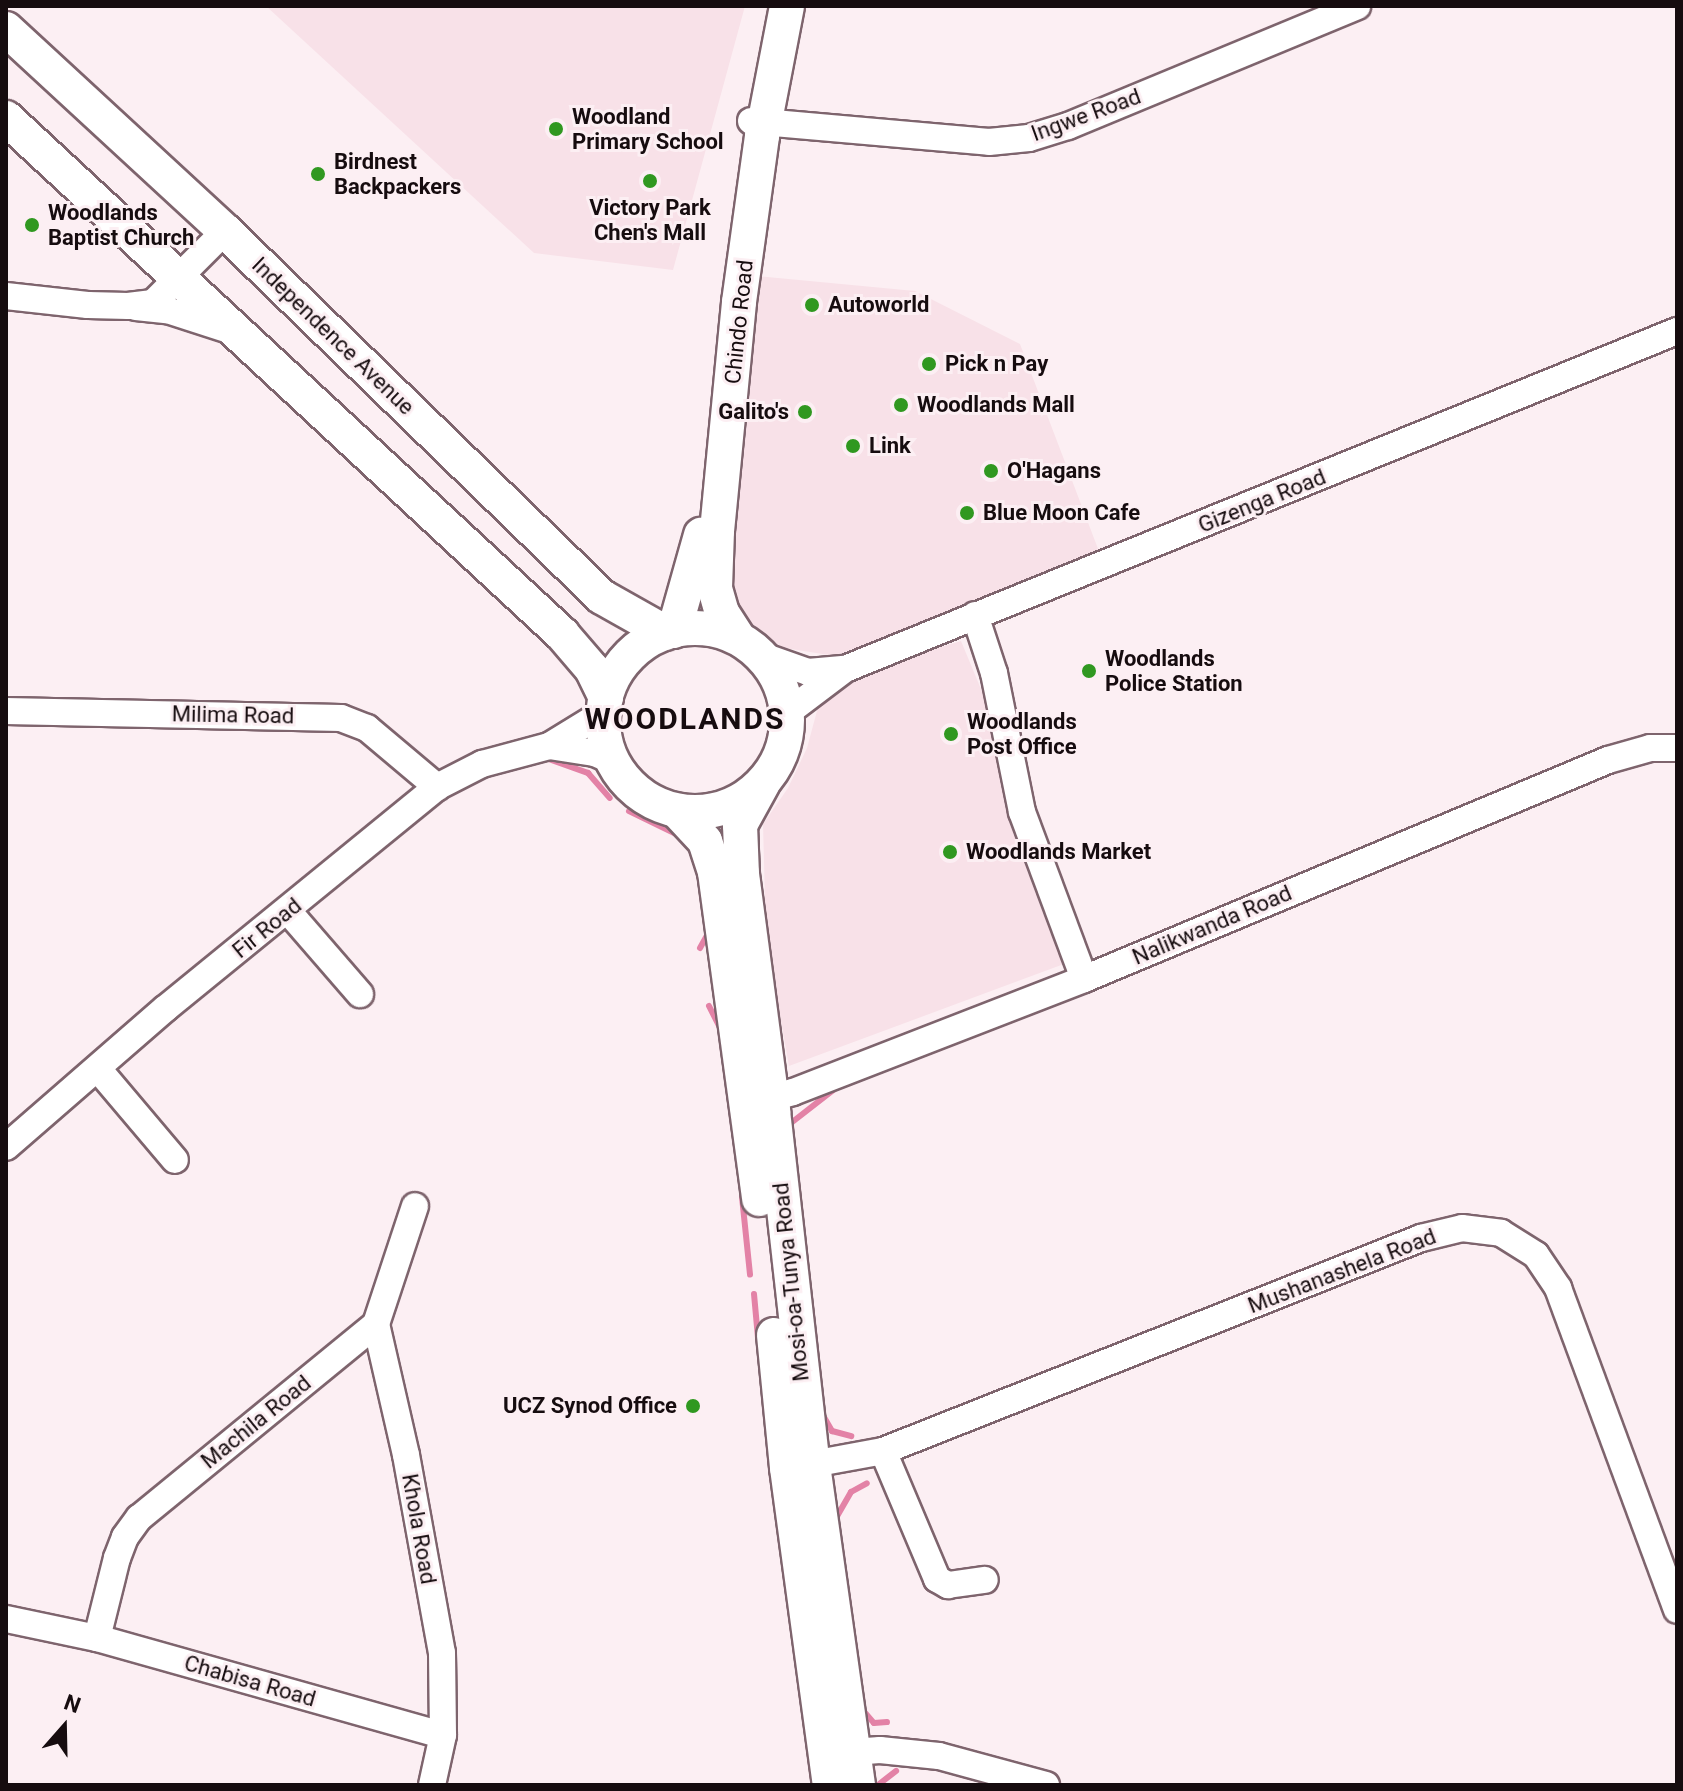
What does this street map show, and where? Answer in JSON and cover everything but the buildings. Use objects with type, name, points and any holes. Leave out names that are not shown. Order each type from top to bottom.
[{"type":"main road","name":"Chindo Road","points":[[748,645],[722,613],[715,588],[717,531],[772,6]]},
{"type":"main road","name":"Chindo Road","points":[[670,632],[690,584],[702,527],[728,287],[758,122],[787,6]]},
{"type":"main road","name":"Independence Avenue","points":[[6,29],[225,231],[602,597],[670,632]]},
{"type":"main road","points":[[6,118],[562,634],[592,669],[604,705],[605,738],[613,761],[628,785],[650,802],[677,811],[714,811],[732,805],[763,783],[781,750],[787,713],[783,692],[748,645],[706,627],[670,632],[634,651],[621,665],[604,705]]},
{"type":"main road","name":"Mosi-oa-Tunya Road","points":[[763,783],[740,825],[759,1102],[837,1763],[858,1785]]},
{"type":"main road","name":"Mosi-oa-Tunya Road","points":[[677,811],[705,841],[715,872],[759,1102]]},
{"type":"street","name":"Ingwe Road","points":[[758,122],[989,142],[1029,138],[1068,126],[1357,6]]},
{"type":"street","points":[[128,306],[153,303],[225,231]]},
{"type":"street","points":[[6,296],[128,306],[192,316],[240,334]]},
{"type":"street","name":"Gizenga Road","points":[[787,713],[845,669],[1677,331]]},
{"type":"street","points":[[975,615],[994,673],[1022,812],[1084,979]]},
{"type":"street","name":"Gizenga Road","points":[[748,645],[808,672],[845,669]]},
{"type":"street","name":"Fir Road","points":[[6,1147],[166,1008],[437,787],[482,764],[549,746],[604,705]]},
{"type":"street","name":"Milima Road","points":[[6,711],[341,718],[367,728],[437,787]]},
{"type":"street","name":"Fir Road","points":[[549,746],[595,753],[613,761]]},
{"type":"street","name":"Nalikwanda Road","points":[[759,1102],[1084,979],[1608,760],[1650,748],[1677,748]]},
{"type":"street","points":[[288,911],[360,994]]},
{"type":"street","points":[[98,1069],[175,1160]]},
{"type":"street","points":[[376,1324],[415,1206]]},
{"type":"street","name":"Mushanashela Road","points":[[800,1467],[883,1451],[1421,1238],[1462,1228],[1501,1233],[1536,1255],[1558,1288],[1677,1610]]},
{"type":"street","name":"Machila Road","points":[[97,1638],[117,1558],[125,1537],[139,1518],[376,1324]]},
{"type":"street","name":"Khola Road","points":[[376,1324],[406,1455],[442,1653],[443,1735]]},
{"type":"street","points":[[883,1451],[937,1579],[948,1585],[985,1580]]},
{"type":"street","name":"Chabisa Road","points":[[6,1619],[97,1638],[443,1735]]},
{"type":"street","points":[[432,1785],[443,1735]]},
{"type":"street","points":[[837,1763],[939,1756],[1046,1785]]},
{"type":"shaded area","name":"Woodland Primary School","points":[[266,6],[745,6],[673,270],[534,253]]},
{"type":"shaded area","points":[[745,275],[915,291],[1020,344],[1100,554],[835,656],[766,645],[741,627],[711,580]]},
{"type":"shaded area","points":[[961,641],[1091,954],[789,1066],[766,937],[763,824],[788,788],[807,748],[821,696],[840,677]]},
{"type":"waterway","points":[[546,758],[588,773],[610,798]]},
{"type":"waterway","points":[[629,811],[676,834]]},
{"type":"waterway","points":[[700,948],[710,930]]},
{"type":"waterway","points":[[709,1006],[722,1031]]},
{"type":"waterway","points":[[790,1131],[791,1123],[836,1088]]},
{"type":"waterway","points":[[742,1197],[750,1275]]},
{"type":"waterway","points":[[754,1294],[758,1338]]},
{"type":"waterway","points":[[821,1412],[832,1431],[851,1436]]},
{"type":"waterway","points":[[836,1518],[851,1492],[867,1483]]},
{"type":"waterway","points":[[860,1707],[874,1723],[887,1722]]},
{"type":"waterway","points":[[878,1785],[896,1771]]},
{"type":"place","name":"Woodland Primary School","points":[[556,129]]},
{"type":"place","name":"Birdnest Backpackers","points":[[318,174]]},
{"type":"place","name":"Victory Park Chen's Mall","points":[[650,181]]},
{"type":"place","name":"Woodlands Baptist Church","points":[[32,225]]},
{"type":"place","name":"Autoworld","points":[[812,305]]},
{"type":"place","name":"Pick n Pay","points":[[929,364]]},
{"type":"place","name":"Woodlands Mall","points":[[901,405]]},
{"type":"place","name":"Galito's","points":[[805,412]]},
{"type":"place","name":"Link","points":[[853,446]]},
{"type":"place","name":"O'Hagans","points":[[991,471]]},
{"type":"place","name":"Blue Moon Cafe","points":[[967,513]]},
{"type":"place","name":"Woodlands Police Station","points":[[1089,671]]},
{"type":"place","name":"Woodlands Post Office","points":[[951,734]]},
{"type":"place","name":"Woodlands Market","points":[[950,852]]},
{"type":"place","name":"UCZ Synod Office","points":[[693,1406]]},
{"type":"district","name":"WOODLANDS","points":[[685,719]]}]
